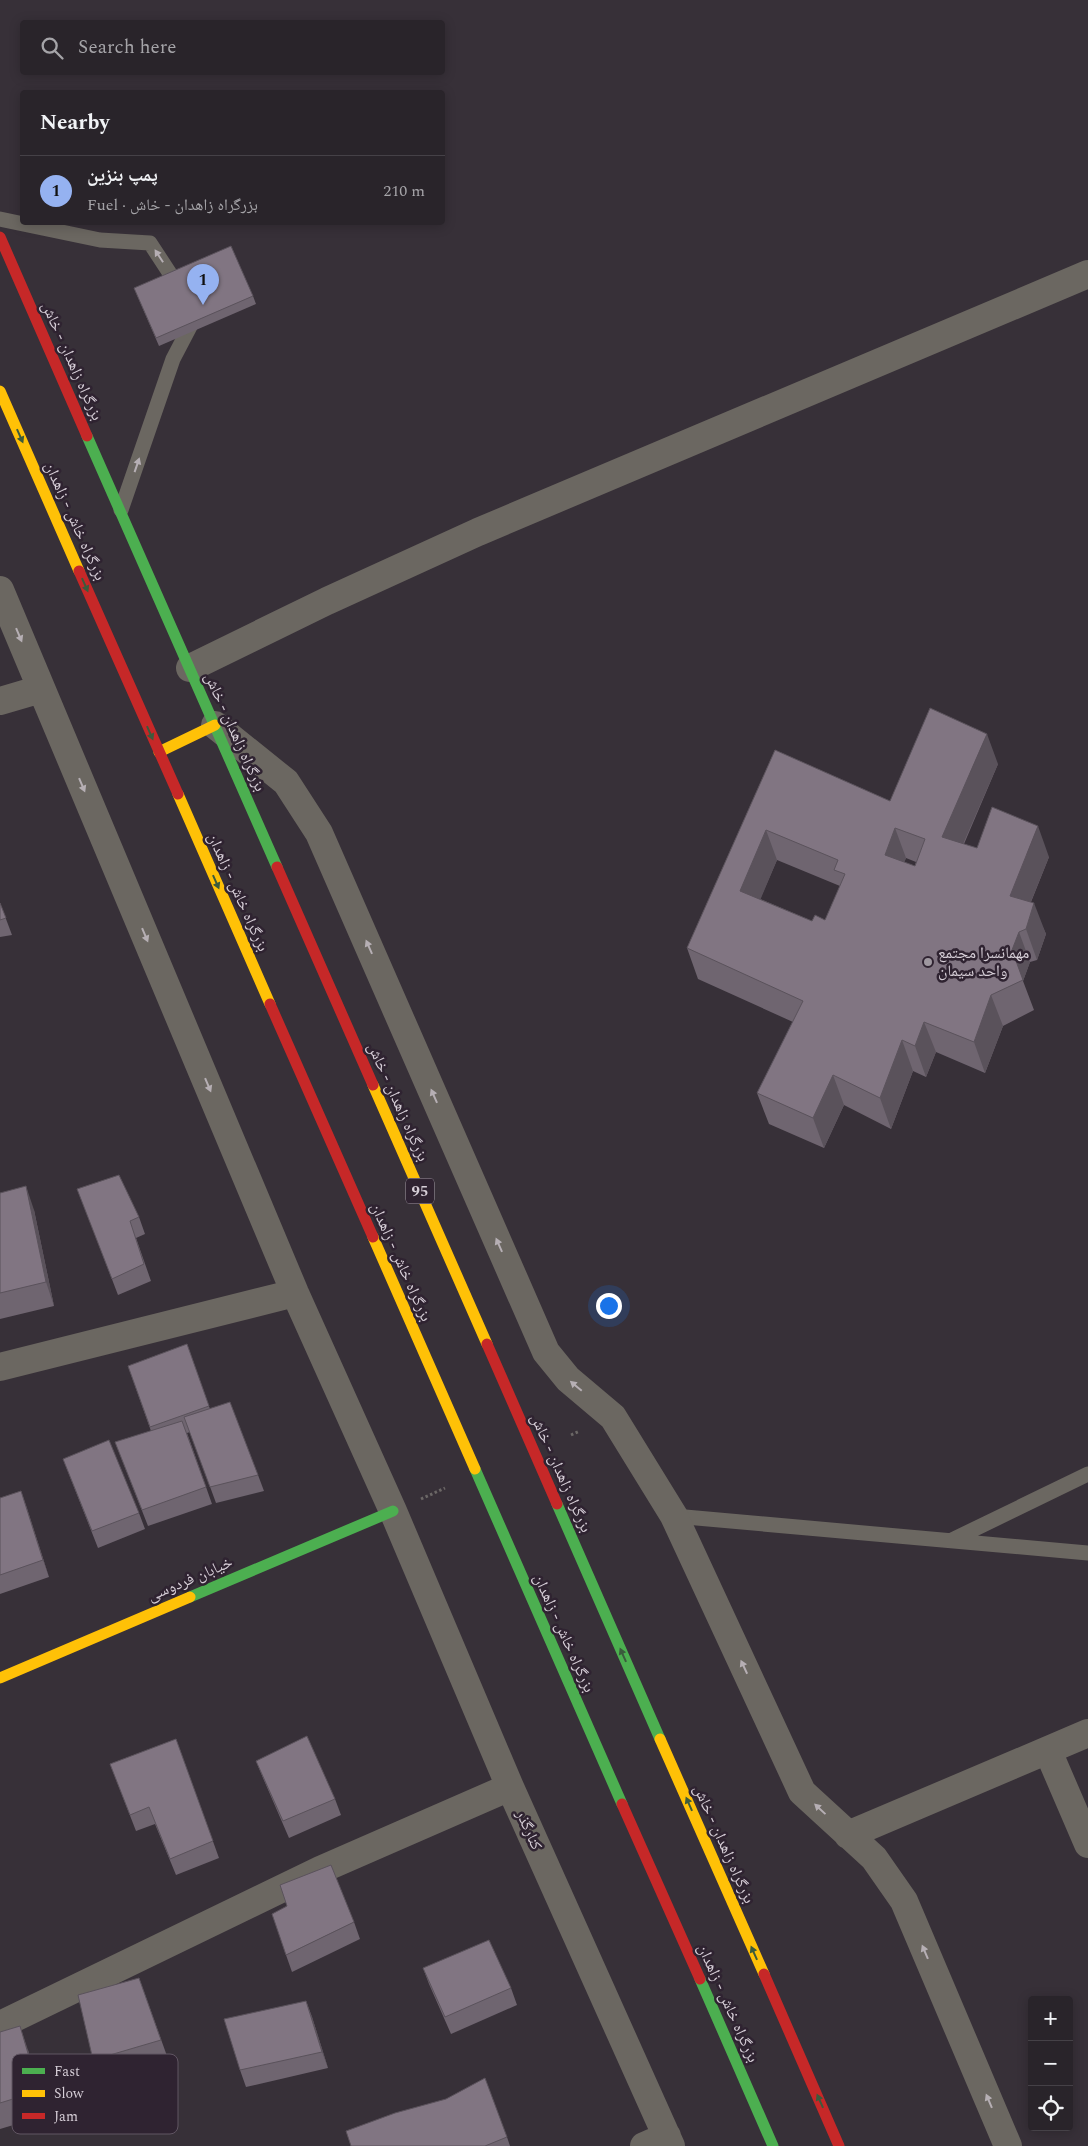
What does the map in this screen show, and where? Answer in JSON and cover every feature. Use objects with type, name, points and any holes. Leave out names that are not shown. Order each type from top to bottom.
[{"type":"main road","name":"بزرگراه زاهدان - خاش","points":[[0,237],[839,2146]]},
{"type":"main road","name":"بزرگراه خاش - زاهدان","points":[[0,391],[773,2146]]},
{"type":"main road","points":[[159,752],[215,725]]},
{"type":"main road","name":"خیابان فردوسی","points":[[0,1678],[393,1511]]},
{"type":"street","points":[[190,668],[327,601],[478,532],[1088,274]]},
{"type":"street","name":"کنارگذر","points":[[0,590],[295,1293],[393,1511],[660,2143]]},
{"type":"street","points":[[0,701],[42,689]]},
{"type":"street","points":[[215,725],[286,782],[319,833],[546,1352],[568,1380],[613,1418],[674,1516],[802,1792],[874,1858],[904,1902],[1008,2146]]},
{"type":"street","points":[[0,1367],[295,1293]]},
{"type":"street","points":[[848,1835],[1088,1733]]},
{"type":"street","points":[[1048,1751],[1088,1844]]},
{"type":"street","points":[[0,2025],[320,1870],[510,1787]]},
{"type":"lane","points":[[0,219],[20,223]]},
{"type":"lane","points":[[29,225],[100,240],[150,242],[196,314],[173,359],[121,511]]},
{"type":"lane","points":[[951,1541],[1088,1474]]},
{"type":"lane","points":[[674,1516],[1088,1553]]},
{"type":"building","points":[[231,246],[253,296],[156,338],[134,288]]},
{"type":"building","points":[[930,708],[987,734],[942,837],[977,848],[992,807],[1038,826],[1010,896],[1034,903],[1026,929],[1019,932],[1012,950],[1023,980],[991,995],[974,1042],[924,1022],[915,1046],[902,1040],[880,1098],[833,1075],[813,1118],[757,1093],[803,1001],[687,948],[775,750],[890,801]],"holes":[[[895,828],[925,839],[915,866],[885,855]],[[766,830],[838,860],[834,870],[845,874],[825,920],[815,915],[812,921],[740,891]]]},
{"type":"building","points":[[0,903],[6,918],[0,920]]},
{"type":"building","points":[[119,1175],[139,1217],[130,1221],[144,1264],[112,1279],[77,1189]]},
{"type":"building","points":[[26,1186],[46,1282],[0,1293],[0,1193]]},
{"type":"building","points":[[187,1344],[209,1406],[150,1427],[128,1366]]},
{"type":"building","points":[[230,1402],[258,1475],[210,1487],[184,1417]]},
{"type":"building","points":[[182,1421],[206,1487],[142,1510],[115,1442]]},
{"type":"building","points":[[109,1440],[139,1513],[92,1531],[63,1459]]},
{"type":"building","points":[[21,1491],[43,1560],[0,1575],[0,1498]]},
{"type":"building","points":[[307,1736],[335,1799],[283,1821],[256,1761]]},
{"type":"building","points":[[176,1739],[213,1841],[170,1859],[149,1807],[130,1815],[110,1764]]},
{"type":"building","points":[[331,1865],[354,1922],[286,1955],[272,1914],[287,1906],[280,1885]]},
{"type":"building","points":[[489,1940],[511,1988],[445,2017],[423,1968]]},
{"type":"building","points":[[139,1978],[161,2040],[113,2054],[92,2054],[78,1995]]},
{"type":"building","points":[[306,2001],[322,2052],[240,2070],[224,2019]]},
{"type":"building","points":[[20,2026],[28,2054],[12,2054],[12,2099],[0,2103],[0,2032]]},
{"type":"building","points":[[485,2078],[507,2137],[485,2146],[351,2146],[346,2131],[395,2113],[446,2099]]},
{"type":"traffic: fast","points":[[87,436],[277,867]]},
{"type":"traffic: fast","points":[[475,1469],[622,1804]]},
{"type":"traffic: fast","points":[[557,1504],[660,1739]]},
{"type":"traffic: fast","points":[[190,1597],[393,1511]]},
{"type":"traffic: fast","points":[[700,1979],[773,2146]]},
{"type":"traffic: slow","points":[[0,391],[79,571]]},
{"type":"traffic: slow","points":[[159,752],[215,725]]},
{"type":"traffic: slow","points":[[178,794],[270,1004]]},
{"type":"traffic: slow","points":[[373,1085],[487,1344]]},
{"type":"traffic: slow","points":[[373,1237],[475,1469]]},
{"type":"traffic: slow","points":[[0,1678],[190,1597]]},
{"type":"traffic: slow","points":[[660,1739],[764,1974]]},
{"type":"traffic: jam","points":[[0,237],[87,436]]},
{"type":"traffic: jam","points":[[79,571],[178,794]]},
{"type":"traffic: jam","points":[[277,867],[373,1085]]},
{"type":"traffic: jam","points":[[270,1004],[373,1237]]},
{"type":"traffic: jam","points":[[487,1344],[557,1504]]},
{"type":"traffic: jam","points":[[622,1804],[700,1979]]},
{"type":"traffic: jam","points":[[764,1974],[839,2146]]},
{"type":"place","name":"پمپ بنزین","points":[[203,305]]},
{"type":"place","name":"مهمانسرا مجتمع واحد سیمان","points":[[928,962]]}]
